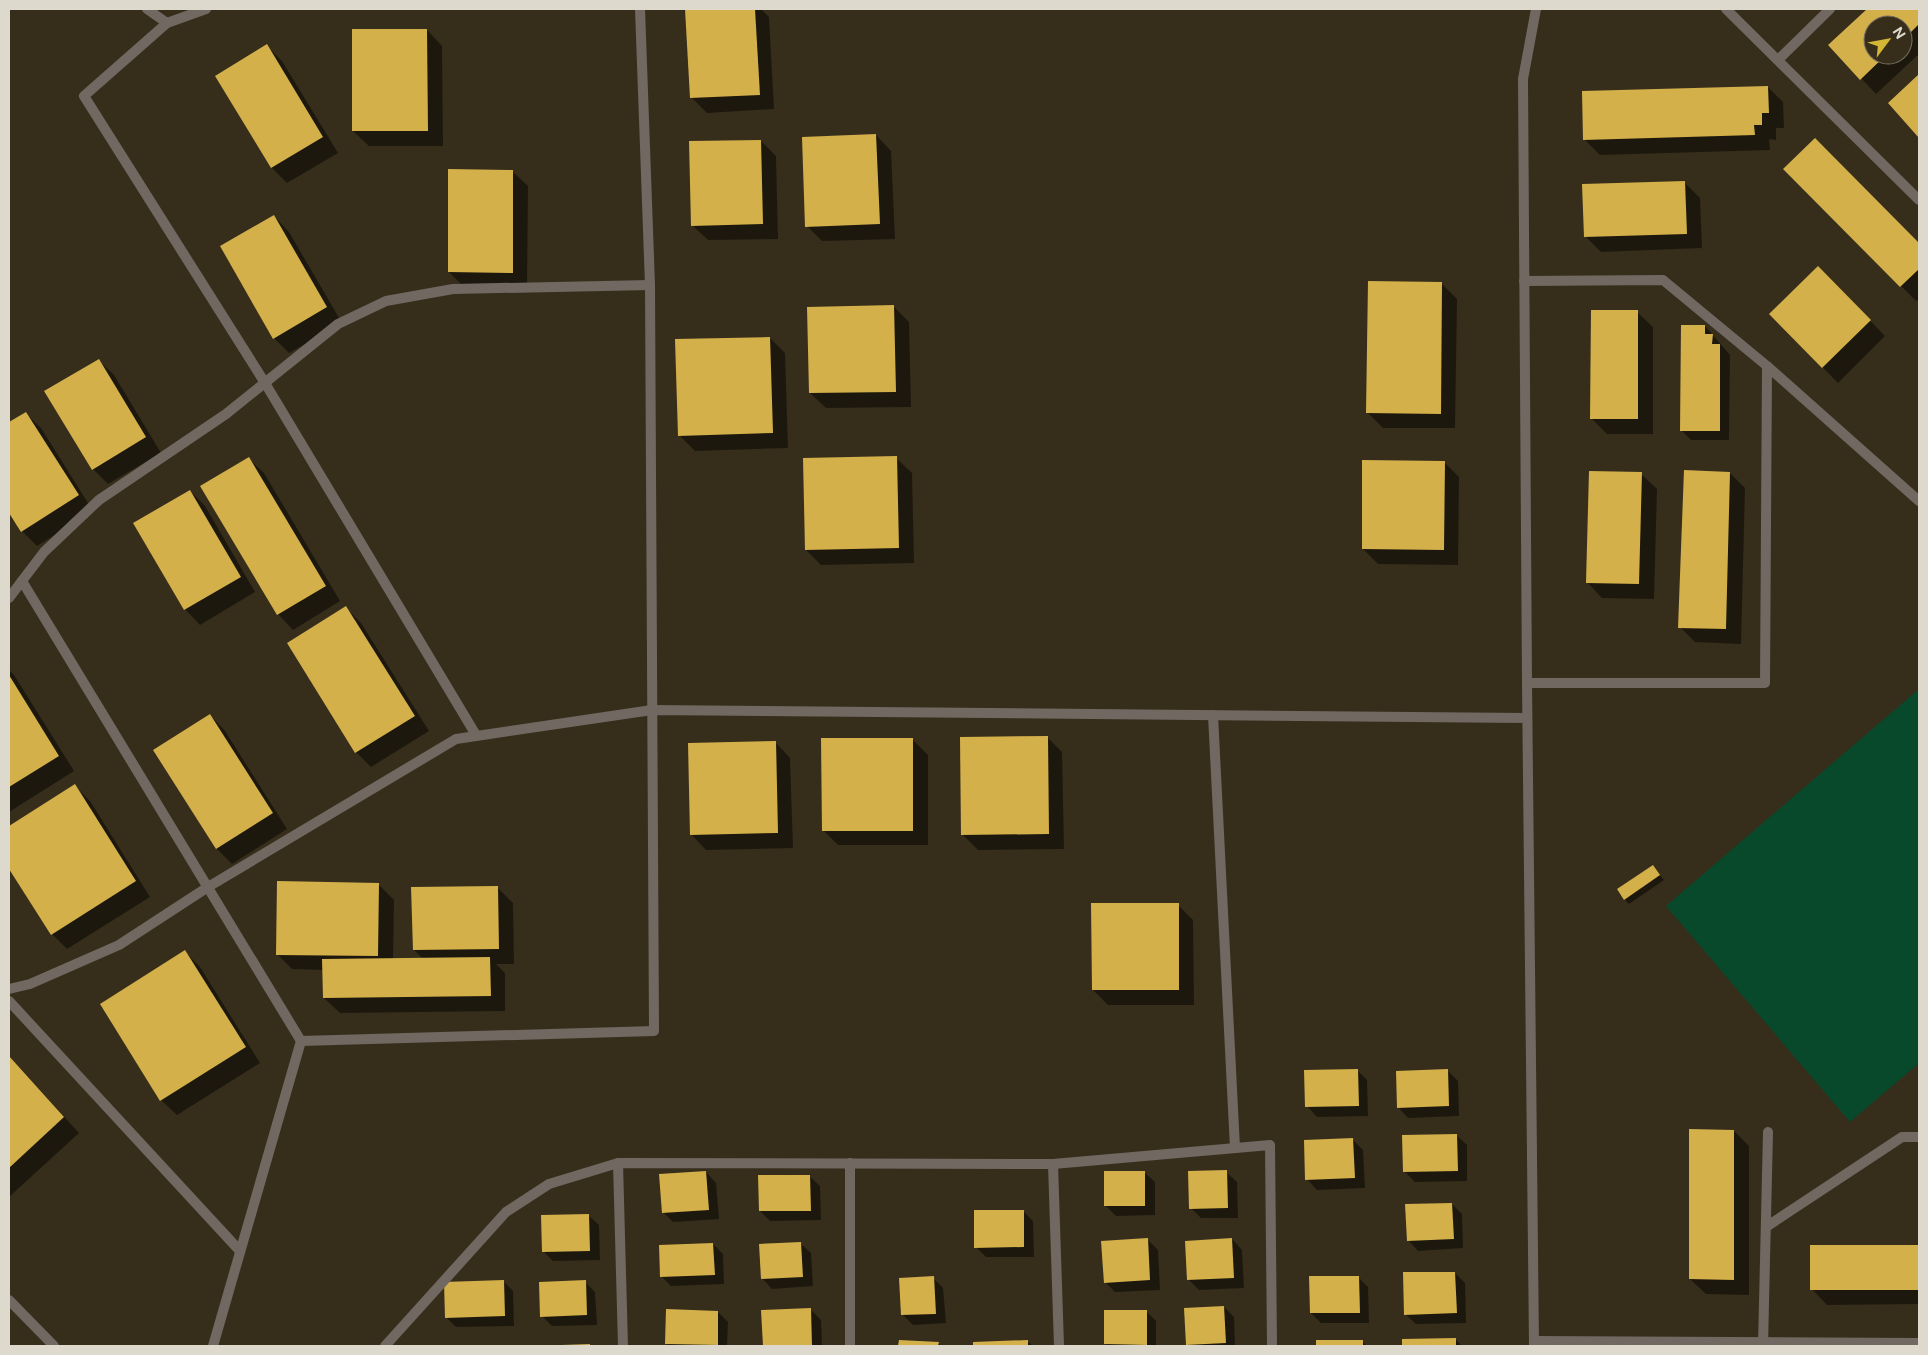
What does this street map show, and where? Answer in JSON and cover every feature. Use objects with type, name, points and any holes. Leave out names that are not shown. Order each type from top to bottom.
[{"type":"street","points":[[147,9],[167,23]]},
{"type":"street","points":[[206,9],[167,23],[84,96],[265,383],[476,735]]},
{"type":"street","points":[[301,1041],[654,1031],[650,285],[640,9]]},
{"type":"street","points":[[1536,9],[1523,79],[1527,718],[1534,1344],[1919,1343]]},
{"type":"street","points":[[1726,9],[1919,200]]},
{"type":"street","points":[[1778,60],[1830,9]]},
{"type":"street","points":[[1524,280],[1663,280],[1767,366],[1919,501]]},
{"type":"street","points":[[9,598],[44,552],[100,500],[226,414],[338,324],[386,301],[453,289],[650,285]]},
{"type":"street","points":[[1527,683],[1765,683],[1767,366]]},
{"type":"street","points":[[22,581],[301,1041],[213,1346]]},
{"type":"street","points":[[9,989],[30,984],[119,945],[208,887],[456,739],[476,735],[652,710],[1527,718]]},
{"type":"street","points":[[1213,715],[1236,1148]]},
{"type":"street","points":[[9,1001],[240,1251]]},
{"type":"street","points":[[1763,1344],[1768,1132]]},
{"type":"street","points":[[1766,1227],[1902,1137],[1919,1137]]},
{"type":"street","points":[[385,1346],[506,1212],[549,1184],[618,1163],[850,1162],[1053,1164],[1270,1145],[1272,1346]]},
{"type":"street","points":[[850,1162],[850,1346]]},
{"type":"street","points":[[618,1163],[623,1346]]},
{"type":"street","points":[[1053,1164],[1059,1346]]},
{"type":"street","points":[[9,1300],[54,1346]]},
{"type":"green space","points":[[1919,689],[1919,1063],[1850,1122],[1666,906]]},
{"type":"building","points":[[685,9],[755,9],[760,95],[690,98]]},
{"type":"building","points":[[1867,9],[1919,9],[1919,24],[1913,30],[1913,15],[1863,15],[1863,65],[1876,65],[1860,80],[1828,45]]},
{"type":"building","points":[[352,29],[427,29],[428,131],[352,131]]},
{"type":"building","points":[[267,44],[323,137],[271,168],[215,76]]},
{"type":"building","points":[[1919,74],[1919,138],[1888,103]]},
{"type":"building","points":[[1768,86],[1769,113],[1762,113],[1762,125],[1754,125],[1755,135],[1583,140],[1582,91]]},
{"type":"building","points":[[876,134],[880,224],[805,227],[802,137]]},
{"type":"building","points":[[1815,138],[1919,243],[1919,269],[1900,287],[1783,169]]},
{"type":"building","points":[[761,140],[763,224],[691,226],[689,141]]},
{"type":"building","points":[[448,169],[513,170],[513,273],[448,272]]},
{"type":"building","points":[[1685,181],[1687,234],[1584,237],[1582,184]]},
{"type":"building","points":[[274,215],[327,307],[273,339],[220,246]]},
{"type":"building","points":[[1818,266],[1871,320],[1822,368],[1769,314]]},
{"type":"building","points":[[1368,281],[1442,282],[1441,414],[1366,413]]},
{"type":"building","points":[[894,305],[896,392],[809,393],[807,307]]},
{"type":"building","points":[[1591,310],[1638,310],[1638,419],[1590,419]]},
{"type":"building","points":[[1681,325],[1705,325],[1705,334],[1713,334],[1712,344],[1720,344],[1720,431],[1680,431]]},
{"type":"building","points":[[770,337],[773,433],[678,436],[675,339]]},
{"type":"building","points":[[99,359],[146,437],[92,470],[44,391]]},
{"type":"building","points":[[26,412],[79,495],[21,532],[9,513],[9,422]]},
{"type":"building","points":[[897,456],[899,548],[805,550],[803,458]]},
{"type":"building","points":[[249,457],[326,586],[277,615],[200,486]]},
{"type":"building","points":[[1362,460],[1445,461],[1444,550],[1362,549]]},
{"type":"building","points":[[1684,470],[1730,472],[1726,629],[1678,628]]},
{"type":"building","points":[[1589,471],[1642,472],[1639,584],[1586,583]]},
{"type":"building","points":[[190,490],[241,577],[184,610],[133,523]]},
{"type":"building","points":[[346,606],[415,716],[355,753],[287,643]]},
{"type":"building","points":[[9,675],[59,756],[9,787]]},
{"type":"building","points":[[210,714],[273,813],[216,849],[153,750]]},
{"type":"building","points":[[1048,736],[1049,834],[961,835],[960,737]]},
{"type":"building","points":[[821,738],[913,738],[913,831],[822,831]]},
{"type":"building","points":[[776,741],[778,833],[690,835],[688,743]]},
{"type":"building","points":[[75,784],[136,881],[51,935],[9,869],[9,826]]},
{"type":"building","points":[[1653,865],[1660,875],[1624,900],[1617,889]]},
{"type":"building","points":[[277,881],[379,883],[378,956],[276,955]]},
{"type":"building","points":[[498,886],[499,949],[413,950],[411,887]]},
{"type":"building","points":[[1091,903],[1179,903],[1179,990],[1092,990]]},
{"type":"building","points":[[185,950],[246,1047],[160,1101],[100,1004]]},
{"type":"building","points":[[490,957],[491,996],[323,998],[322,959]]},
{"type":"building","points":[[9,1056],[64,1117],[9,1168]]},
{"type":"building","points":[[1358,1069],[1359,1106],[1305,1107],[1304,1070]]},
{"type":"building","points":[[1448,1069],[1449,1106],[1397,1108],[1396,1071]]},
{"type":"building","points":[[1689,1129],[1734,1130],[1734,1280],[1689,1279]]},
{"type":"building","points":[[1457,1134],[1458,1171],[1403,1172],[1402,1135]]},
{"type":"building","points":[[1353,1138],[1355,1178],[1305,1180],[1304,1140]]},
{"type":"building","points":[[1227,1170],[1228,1208],[1189,1209],[1188,1171]]},
{"type":"building","points":[[706,1171],[709,1210],[662,1213],[659,1174]]},
{"type":"building","points":[[1104,1171],[1145,1171],[1145,1206],[1104,1206]]},
{"type":"building","points":[[758,1175],[810,1175],[811,1211],[759,1211]]},
{"type":"building","points":[[1452,1203],[1454,1239],[1407,1241],[1405,1204]]},
{"type":"building","points":[[974,1210],[1024,1210],[1024,1247],[974,1248]]},
{"type":"building","points":[[589,1214],[590,1251],[542,1252],[541,1215]]},
{"type":"building","points":[[1148,1238],[1150,1280],[1104,1283],[1101,1241]]},
{"type":"building","points":[[1232,1238],[1234,1278],[1187,1280],[1185,1241]]},
{"type":"building","points":[[801,1242],[803,1277],[761,1279],[759,1244]]},
{"type":"building","points":[[713,1243],[715,1275],[660,1277],[659,1245]]},
{"type":"building","points":[[1810,1245],[1919,1245],[1919,1290],[1810,1290]]},
{"type":"building","points":[[1403,1272],[1455,1272],[1457,1313],[1404,1315]]},
{"type":"building","points":[[934,1276],[936,1314],[901,1315],[899,1278]]},
{"type":"building","points":[[1309,1276],[1359,1276],[1360,1313],[1310,1313]]},
{"type":"building","points":[[504,1280],[505,1316],[445,1318],[444,1282]]},
{"type":"building","points":[[586,1280],[587,1315],[540,1317],[539,1282]]},
{"type":"building","points":[[1224,1306],[1226,1343],[1186,1345],[1184,1308]]},
{"type":"building","points":[[811,1308],[812,1346],[763,1346],[761,1310]]},
{"type":"building","points":[[666,1309],[718,1311],[718,1345],[665,1344]]},
{"type":"building","points":[[1104,1310],[1147,1310],[1147,1345],[1104,1344]]},
{"type":"building","points":[[1456,1338],[1456,1346],[1402,1346],[1402,1339]]},
{"type":"building","points":[[899,1340],[939,1342],[938,1346],[898,1346]]},
{"type":"building","points":[[1028,1340],[1028,1346],[973,1346],[973,1342]]},
{"type":"building","points":[[1316,1340],[1363,1340],[1363,1346],[1316,1346]]},
{"type":"building","points":[[590,1344],[590,1346],[561,1346],[561,1345]]}]
